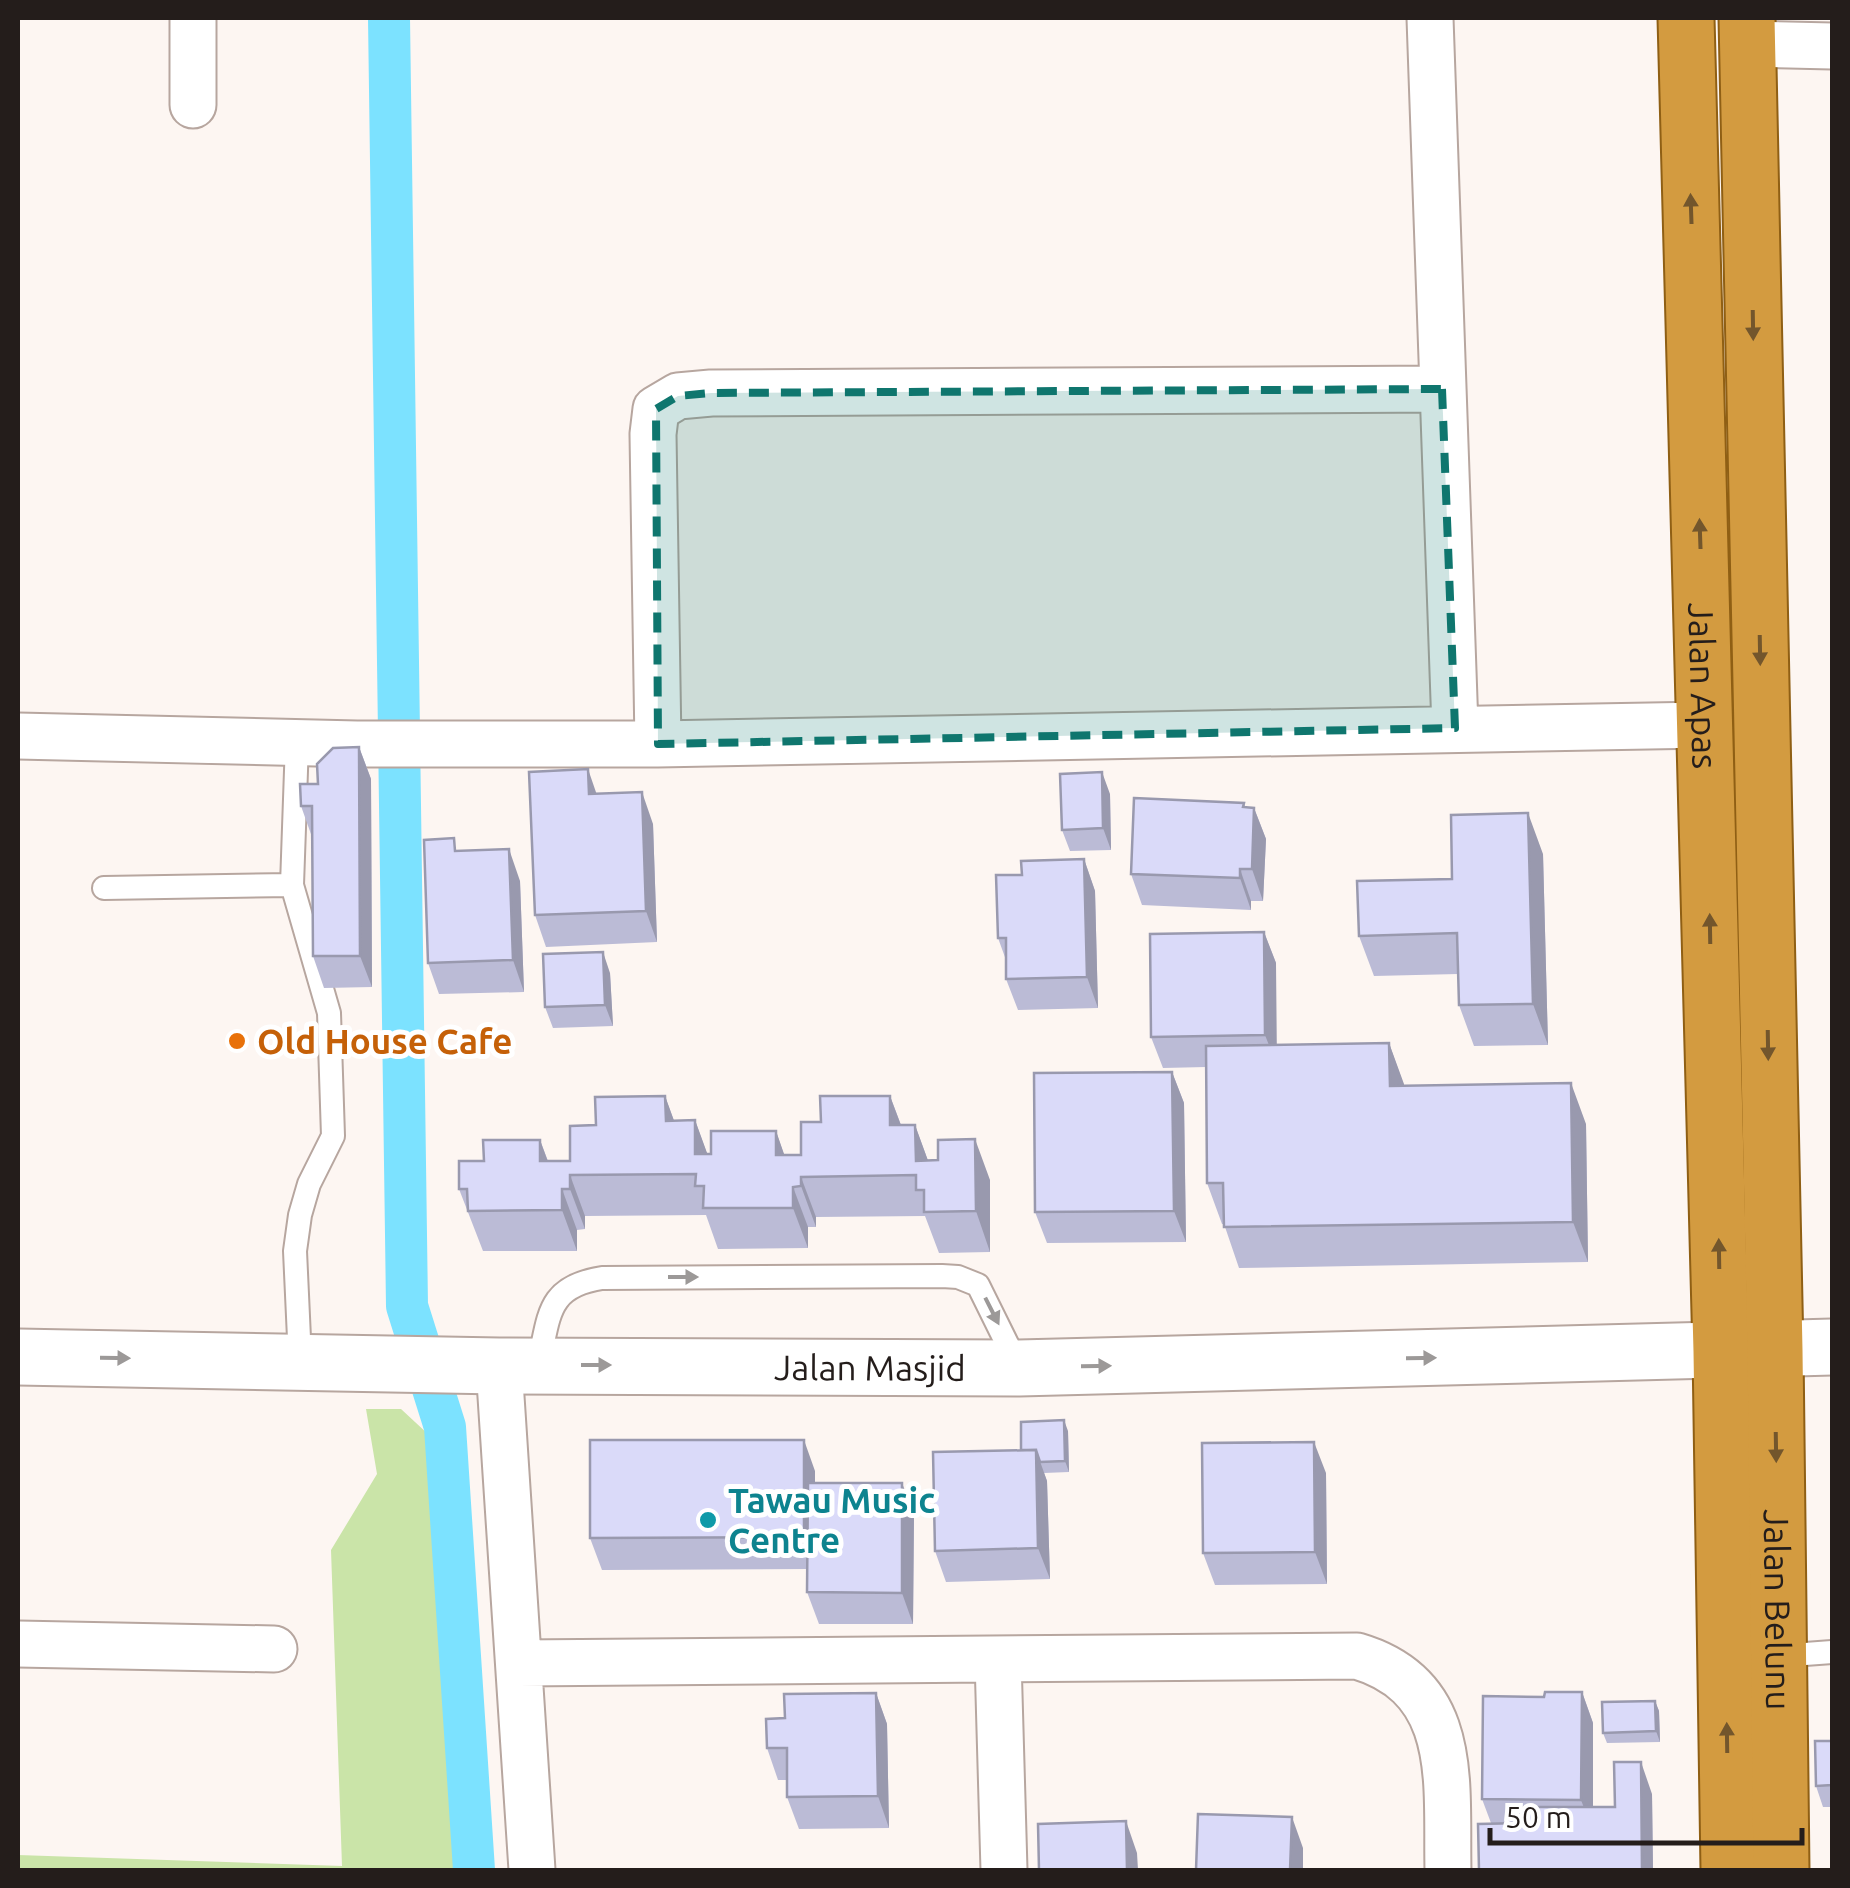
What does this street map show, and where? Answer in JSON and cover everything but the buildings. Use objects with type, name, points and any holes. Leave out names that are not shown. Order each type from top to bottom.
[{"type":"highway","name":"Jalan Apas","points":[[1686,18],[1721,1351]]},
{"type":"highway","name":"Jalan Apas","points":[[1747,31],[1774,1350]]},
{"type":"highway","name":"Jalan Belunu","points":[[1774,1350],[1781,1870]]},
{"type":"highway","name":"Jalan Belunu","points":[[1721,1351],[1729,1870]]},
{"type":"street","points":[[193,18],[194,104]]},
{"type":"street","points":[[1430,18],[1455,728]]},
{"type":"street","points":[[1747,31],[1832,46]]},
{"type":"street","points":[[658,744],[653,434],[656,409],[678,396],[1442,389]]},
{"type":"street","points":[[18,736],[357,744],[658,744],[1705,726]]},
{"type":"street","name":"Jalan Masjid","points":[[18,1357],[1019,1368],[1832,1347]]},
{"type":"street","points":[[500,1365],[532,1870]]},
{"type":"street","points":[[18,1644],[274,1648]]},
{"type":"street","points":[[518,1663],[1357,1656],[1381,1664],[1409,1682],[1439,1728],[1446,1761],[1448,1870]]},
{"type":"street","points":[[998,1658],[1004,1870]]},
{"type":"lane","points":[[297,742],[292,885],[329,1013],[333,1136],[300,1215],[295,1251],[300,1360]]},
{"type":"lane","points":[[104,888],[292,885]]},
{"type":"lane","points":[[500,1365],[575,1282],[602,1278],[942,1276],[978,1285],[1019,1368]]},
{"type":"lane","points":[[1778,1656],[1832,1652]]},
{"type":"highlighted area","points":[[1442,389],[1455,728],[658,744],[656,409],[678,396],[711,393]]},
{"type":"green space","points":[[366,1409],[401,1409],[429,1435],[458,1870],[18,1870],[18,1855],[342,1866],[331,1550],[377,1474]]},
{"type":"waterway","points":[[389,18],[407,1306],[445,1427],[474,1870]]},
{"type":"place","name":"Old House Cafe","points":[[237,1041]]},
{"type":"place","name":"Tawau Music Centre","points":[[708,1520]]}]
